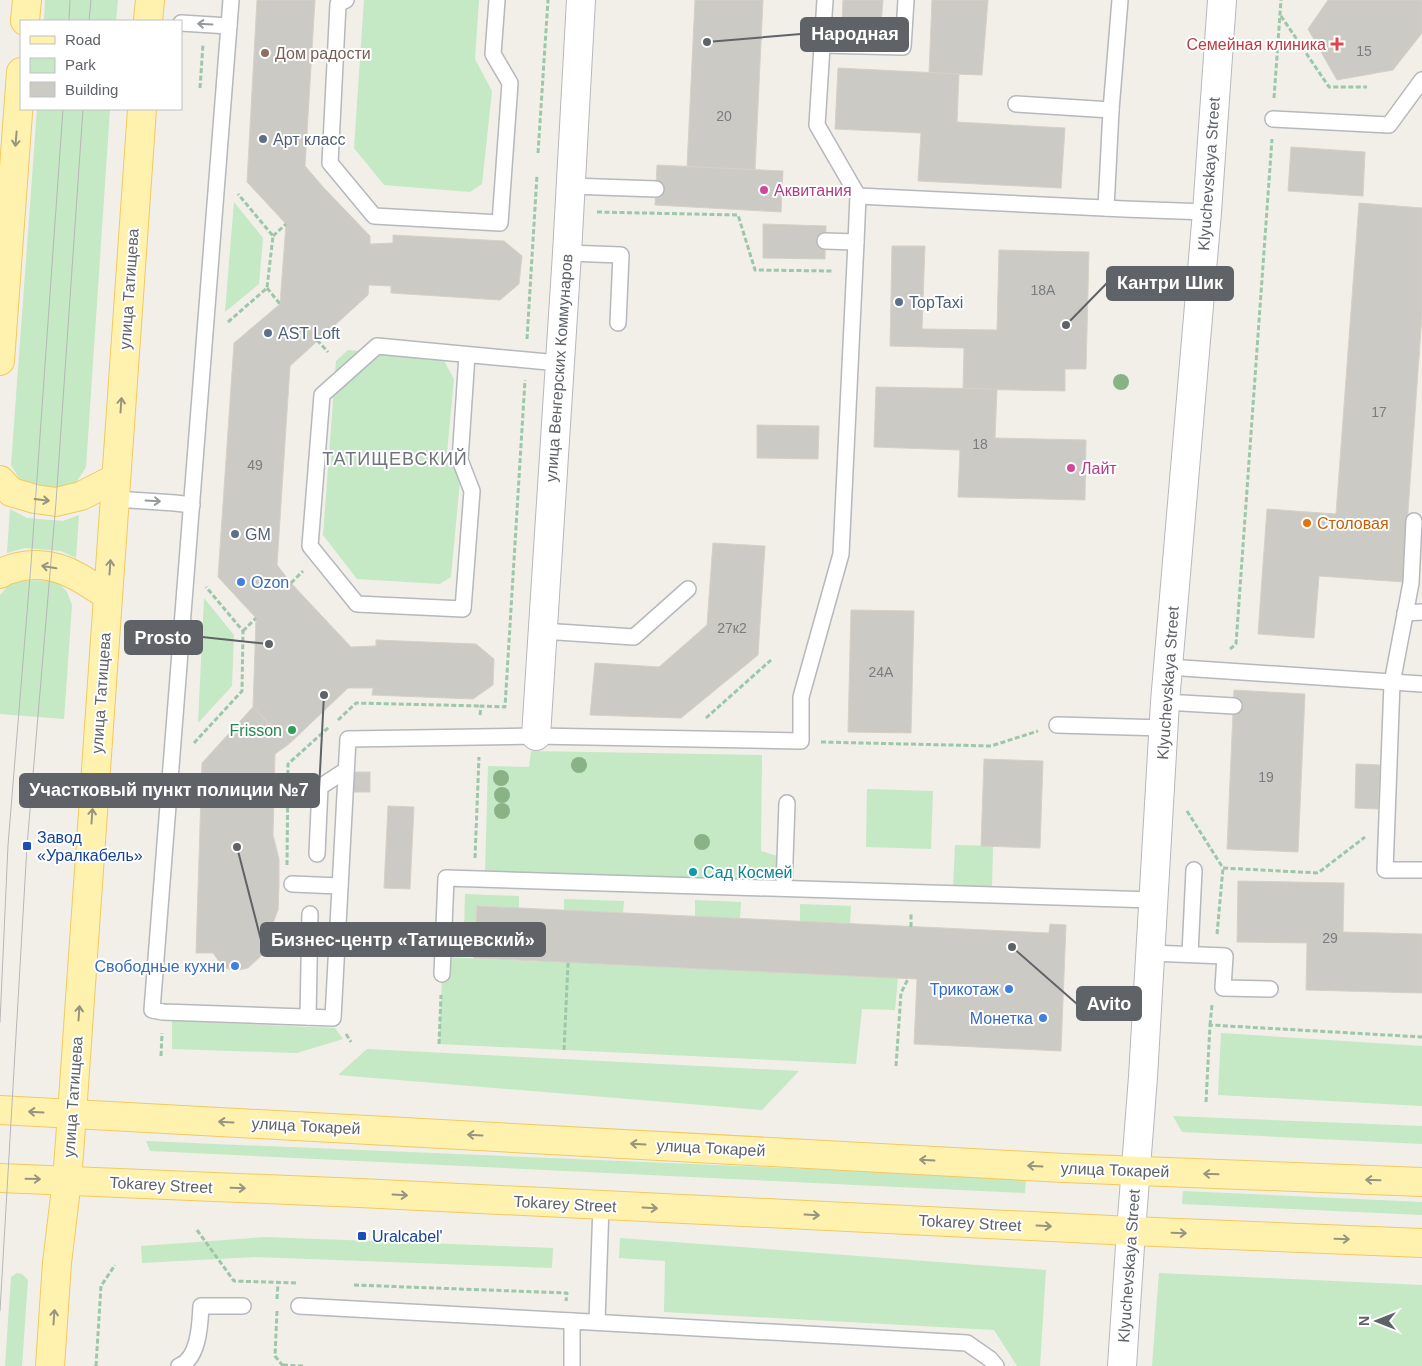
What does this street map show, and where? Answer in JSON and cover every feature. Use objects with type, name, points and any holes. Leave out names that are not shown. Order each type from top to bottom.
[{"type":"main road","points":[[25,20],[27,0]]},
{"type":"main road","points":[[148,20],[150,0]]},
{"type":"main road","points":[[0,361],[7,166],[20,79]]},
{"type":"main road","name":"улица Татищева","points":[[50,1366],[72,1114],[142,110]]},
{"type":"main road","points":[[0,480],[11,492],[35,499],[56,502],[115,489]]},
{"type":"main road","points":[[0,574],[4,571],[31,564],[50,566],[77,575],[108,596]]},
{"type":"main road","name":"улица Токарей","points":[[0,1110],[1136,1171],[1422,1182]]},
{"type":"main road","name":"Tokarey Street","points":[[0,1178],[1131,1231]]},
{"type":"main road","points":[[1131,1231],[1422,1243]]},
{"type":"street","name":"улица Венгерских Коммунаров","points":[[536,736],[567,254],[581,0]]},
{"type":"street","name":"Klyuchevskaya Street","points":[[1122,1366],[1151,953],[1168,667],[1207,212],[1222,0]]},
{"type":"lane","points":[[231,0],[152,1010],[163,1012],[334,1018],[348,739],[536,736],[801,741],[801,698],[841,554],[858,196],[817,125],[825,0]]},
{"type":"lane","points":[[346,0],[338,4],[330,163],[374,216],[500,223],[510,83],[493,54],[497,0]]},
{"type":"lane","points":[[822,45],[903,47],[906,0]]},
{"type":"lane","points":[[1106,208],[1110,110],[1120,0]]},
{"type":"lane","points":[[182,23],[229,26]]},
{"type":"lane","points":[[1273,119],[1389,125],[1422,80]]},
{"type":"lane","points":[[1016,104],[1110,110]]},
{"type":"lane","points":[[571,186],[656,189]]},
{"type":"lane","points":[[858,196],[1207,212]]},
{"type":"lane","points":[[825,241],[856,242]]},
{"type":"lane","points":[[567,254],[621,256],[618,323]]},
{"type":"lane","points":[[467,355],[460,460],[472,491],[463,609],[357,604],[310,546],[322,395],[377,346],[560,363]]},
{"type":"lane","points":[[115,489],[192,505]]},
{"type":"lane","points":[[1414,521],[1411,583],[1392,683],[1385,870],[1422,870]]},
{"type":"lane","points":[[542,631],[634,637],[688,589]]},
{"type":"lane","points":[[1405,613],[1422,612]]},
{"type":"lane","points":[[1168,667],[1422,684]]},
{"type":"lane","points":[[1056,725],[1165,715],[1234,706]]},
{"type":"lane","points":[[317,854],[320,787],[346,770]]},
{"type":"lane","points":[[784,888],[787,803]]},
{"type":"lane","points":[[1190,954],[1194,870]]},
{"type":"lane","points":[[442,974],[446,878],[1153,900]]},
{"type":"lane","points":[[290,879],[340,886]]},
{"type":"lane","points":[[308,1017],[310,914]]},
{"type":"lane","points":[[1151,953],[1225,956],[1223,988],[1270,989]]},
{"type":"lane","points":[[597,1321],[601,1205]]},
{"type":"lane","points":[[179,1366],[194,1352],[199,1333],[201,1306],[243,1306]]},
{"type":"lane","points":[[299,1306],[597,1321],[967,1343],[990,1359],[996,1366]]},
{"type":"lane","points":[[572,1321],[572,1366]]},
{"type":"path","points":[[538,153],[548,0]]},
{"type":"path","points":[[1236,644],[1281,0]]},
{"type":"path","points":[[1280,15],[1329,87],[1367,87]]},
{"type":"path","points":[[1274,98],[1281,98]]},
{"type":"path","points":[[236,192],[273,236]]},
{"type":"path","points":[[596,212],[738,216],[755,270],[834,271]]},
{"type":"path","points":[[226,324],[267,288],[273,236],[286,224]]},
{"type":"path","points":[[267,288],[280,304]]},
{"type":"path","points":[[317,340],[328,352]]},
{"type":"path","points":[[188,749],[242,691],[243,631],[201,580]]},
{"type":"path","points":[[478,766],[481,706],[506,707],[513,584]]},
{"type":"path","points":[[243,631],[256,618]]},
{"type":"path","points":[[702,722],[771,660]]},
{"type":"path","points":[[801,741],[991,746],[1056,725]]},
{"type":"path","points":[[288,764],[290,879]]},
{"type":"path","points":[[1184,806],[1223,868],[1318,874],[1387,820]]},
{"type":"path","points":[[564,1050],[568,963]]},
{"type":"path","points":[[896,1066],[901,993],[908,979]]},
{"type":"path","points":[[439,1044],[441,1011]]},
{"type":"path","points":[[1206,1102],[1210,1025],[1422,1037]]},
{"type":"path","points":[[197,1230],[234,1281]]},
{"type":"path","points":[[96,1366],[101,1286],[115,1265]]},
{"type":"path","points":[[277,1301],[278,1283]]},
{"type":"path","points":[[277,1310],[275,1356],[283,1366],[303,1366]]},
{"type":"green space","points":[[45,0],[118,0],[116,20],[44,20]]},
{"type":"green space","points":[[364,0],[479,0],[475,59],[492,91],[482,184],[470,192],[384,185],[354,148]]},
{"type":"green space","points":[[37,110],[110,110],[86,467],[77,481],[63,491],[30,487],[20,480],[11,465]]},
{"type":"green space","points":[[234,202],[263,238],[259,284],[225,312]]},
{"type":"green space","points":[[348,350],[443,359],[454,379],[447,453],[460,481],[451,577],[440,584],[357,579],[323,535],[336,361]]},
{"type":"green space","points":[[10,509],[27,518],[63,521],[79,515],[76,558],[61,551],[25,548],[7,553]]},
{"type":"green space","points":[[23,580],[57,581],[67,592],[72,605],[64,719],[0,714],[0,595],[10,584]]},
{"type":"green space","points":[[204,598],[234,635],[232,686],[198,723]]},
{"type":"green space","points":[[531,751],[762,755],[761,851],[777,856],[776,880],[485,872],[488,766],[529,767]]},
{"type":"green space","points":[[867,789],[933,791],[931,849],[866,847]]},
{"type":"green space","points":[[955,845],[993,846],[992,889],[953,888]]},
{"type":"green space","points":[[465,894],[519,896],[519,908],[477,906],[475,931],[464,930]]},
{"type":"green space","points":[[564,899],[624,901],[623,913],[564,910]]},
{"type":"green space","points":[[695,900],[741,902],[740,919],[695,916]]},
{"type":"green space","points":[[800,904],[851,906],[850,924],[800,921]]},
{"type":"green space","points":[[443,957],[898,978],[895,1010],[862,1009],[856,1064],[439,1044]]},
{"type":"green space","points":[[172,1021],[335,1028],[343,1039],[297,1053],[172,1049]]},
{"type":"green space","points":[[1221,1033],[1422,1046],[1422,1106],[1218,1095]]},
{"type":"green space","points":[[367,1049],[799,1071],[762,1110],[338,1075]]},
{"type":"green space","points":[[1173,1116],[1422,1126],[1422,1144],[1182,1132]]},
{"type":"green space","points":[[146,1141],[1026,1178],[1025,1193],[150,1151]]},
{"type":"green space","points":[[1183,1191],[1422,1202],[1422,1215],[1182,1204]]},
{"type":"green space","points":[[265,1237],[553,1248],[552,1268],[255,1257],[142,1263],[141,1246]]},
{"type":"green space","points":[[620,1238],[1046,1270],[1040,1366],[1017,1366],[994,1330],[664,1312],[665,1261],[619,1258]]},
{"type":"green space","points":[[17,1273],[22,1274],[28,1280],[22,1366],[5,1366],[11,1277]]},
{"type":"green space","points":[[1159,1273],[1422,1285],[1422,1366],[1152,1366]]},
{"type":"building","points":[[257,0],[315,0],[305,166],[370,236],[370,244],[393,243],[393,235],[504,241],[522,256],[519,284],[500,300],[391,293],[391,286],[369,285],[368,295],[290,366],[277,565],[291,583],[351,647],[376,646],[376,640],[476,644],[494,659],[493,685],[473,699],[372,695],[373,688],[348,688],[289,744],[253,707],[256,618],[218,577],[234,343],[280,304],[286,224],[247,182]]},
{"type":"building","points":[[695,0],[763,0],[755,170],[687,167]]},
{"type":"building","points":[[843,0],[883,0],[881,25],[842,23]]},
{"type":"building","points":[[932,0],[988,0],[982,75],[929,73]]},
{"type":"building","points":[[1328,0],[1422,0],[1422,33],[1393,70],[1337,80],[1308,29]]},
{"type":"building","points":[[838,68],[959,74],[957,122],[1065,128],[1061,188],[918,181],[921,133],[835,129]]},
{"type":"building","points":[[1291,147],[1365,152],[1363,196],[1288,191]]},
{"type":"building","points":[[657,165],[783,171],[781,212],[655,205]]},
{"type":"building","points":[[1359,203],[1422,208],[1422,315],[1403,582],[1319,576],[1314,638],[1258,634],[1267,509],[1336,514]]},
{"type":"building","points":[[763,224],[826,226],[825,259],[763,258]]},
{"type":"building","points":[[892,246],[925,246],[922,329],[997,330],[999,250],[1089,252],[1086,369],[1065,369],[1065,391],[963,389],[964,348],[890,346]]},
{"type":"building","points":[[876,387],[997,389],[995,438],[1086,440],[1085,500],[958,497],[960,450],[874,447]]},
{"type":"building","points":[[757,425],[819,426],[818,459],[757,458]]},
{"type":"building","points":[[713,543],[765,546],[758,655],[681,718],[590,715],[595,663],[659,667],[707,625]]},
{"type":"building","points":[[851,610],[914,611],[911,733],[848,732]]},
{"type":"building","points":[[1234,690],[1305,694],[1298,852],[1227,849]]},
{"type":"building","points":[[253,707],[289,744],[275,754],[273,835],[279,859],[278,910],[270,931],[269,955],[262,955],[248,968],[235,971],[223,967],[213,953],[196,953],[202,763]]},
{"type":"building","points":[[984,759],[1043,761],[1040,848],[981,846]]},
{"type":"building","points":[[1356,764],[1380,765],[1378,809],[1355,808]]},
{"type":"building","points":[[353,772],[370,772],[370,792],[353,792]]},
{"type":"building","points":[[388,806],[414,807],[410,889],[384,888]]},
{"type":"building","points":[[1238,881],[1344,883],[1343,932],[1422,934],[1422,993],[1306,990],[1307,943],[1237,942]]},
{"type":"building","points":[[477,906],[1049,933],[1050,924],[1066,925],[1061,1051],[914,1044],[917,979],[474,958]]},
{"type":"tram line","points":[[69,20],[70,0]]},
{"type":"tram line","points":[[89,20],[91,0]]},
{"type":"tram line","points":[[0,1022],[8,845],[31,564],[63,110]]},
{"type":"tram line","points":[[0,1311],[27,846],[56,502],[83,110]]},
{"type":"place","name":"Народная","points":[[707,42]]},
{"type":"place","name":"Семейная клиника","points":[[1337,44]]},
{"type":"place","name":"Дом радости","points":[[265,53]]},
{"type":"place","name":"Арт класс","points":[[263,139]]},
{"type":"place","name":"Аквитания","points":[[764,190]]},
{"type":"place","name":"TopTaxi","points":[[899,302]]},
{"type":"place","name":"Кантри Шик","points":[[1066,325]]},
{"type":"place","name":"AST Loft","points":[[268,333]]},
{"type":"place","name":"Лайт","points":[[1071,468]]},
{"type":"place","name":"Столовая","points":[[1307,523]]},
{"type":"place","name":"GM","points":[[235,534]]},
{"type":"place","name":"Ozon","points":[[241,582]]},
{"type":"place","name":"Prosto","points":[[269,644]]},
{"type":"place","name":"Участковый пункт полиции №7","points":[[324,695]]},
{"type":"place","name":"Frisson","points":[[292,730]]},
{"type":"place","name":"Завод «Уралкабель»","points":[[27,846]]},
{"type":"place","name":"Бизнес-центр «Татищевский»","points":[[237,847]]},
{"type":"place","name":"Сад Космей","points":[[693,872]]},
{"type":"place","name":"Avito","points":[[1012,947]]},
{"type":"place","name":"Свободные кухни","points":[[235,966]]},
{"type":"place","name":"Трикотаж","points":[[1009,989]]},
{"type":"place","name":"Монетка","points":[[1043,1018]]},
{"type":"place","name":"Uralcabel'","points":[[362,1236]]},
{"type":"district","name":"ТАТИЩЕВСКИЙ","points":[[395,459]]}]
